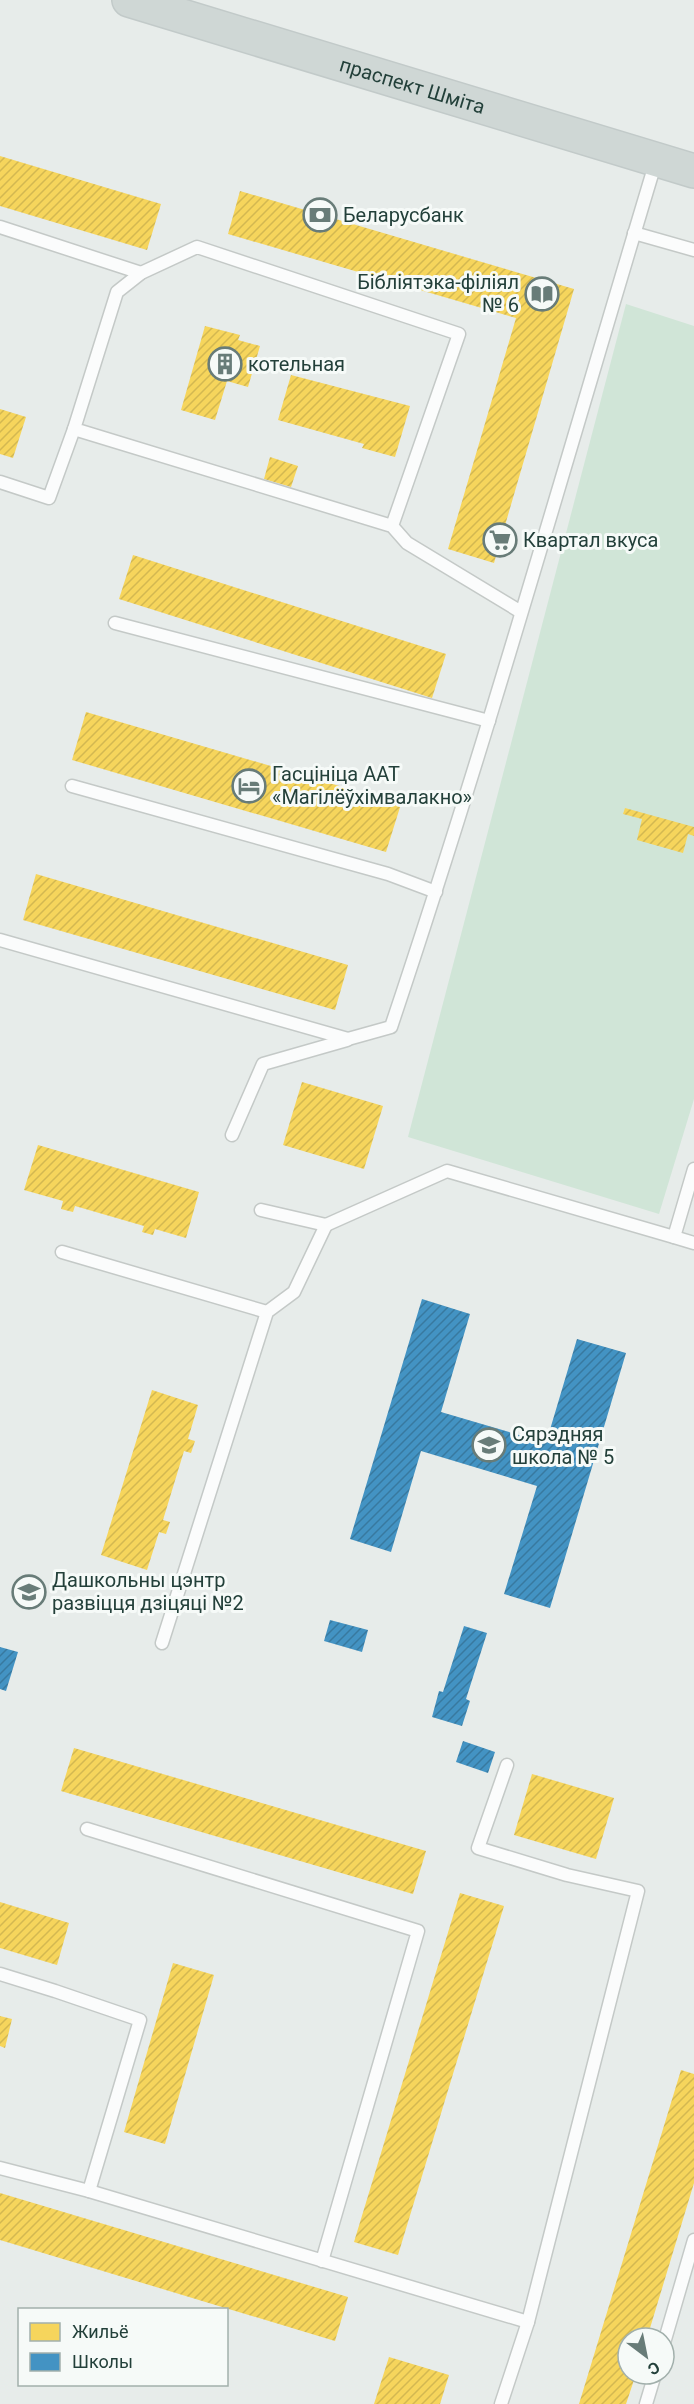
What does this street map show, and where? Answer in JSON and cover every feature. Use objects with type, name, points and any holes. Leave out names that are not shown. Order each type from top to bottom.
[{"type":"main road","name":"праспект Шміта","points":[[129,0],[694,171]]},
{"type":"lane","points":[[232,1135],[263,1064],[392,1026],[489,721],[656,160]]},
{"type":"lane","points":[[0,227],[141,273]]},
{"type":"lane","points":[[634,233],[694,250]]},
{"type":"lane","points":[[0,482],[50,498],[117,292],[141,273],[197,247],[459,334],[392,526]]},
{"type":"lane","points":[[74,429],[392,526],[407,543],[521,612]]},
{"type":"lane","points":[[115,623],[489,721]]},
{"type":"lane","points":[[72,786],[388,874],[436,892]]},
{"type":"lane","points":[[0,940],[348,1039]]},
{"type":"lane","points":[[674,1237],[694,1169]]},
{"type":"lane","points":[[261,1210],[326,1225],[447,1171],[694,1243]]},
{"type":"lane","points":[[162,1642],[267,1312],[294,1292],[326,1225]]},
{"type":"lane","points":[[62,1252],[267,1312]]},
{"type":"lane","points":[[501,2404],[528,2322],[638,1892],[567,1875],[478,1848],[507,1765]]},
{"type":"lane","points":[[87,1829],[418,1931],[322,2261]]},
{"type":"lane","points":[[0,1974],[140,2020],[89,2191]]},
{"type":"lane","points":[[0,2168],[89,2191],[528,2322]]},
{"type":"lane","points":[[669,2326],[694,2240]]},
{"type":"lane","points":[[646,2404],[651,2386]]},
{"type":"green space","points":[[626,304],[694,326],[694,1099],[659,1214],[408,1137]]},
{"type":"building: Жильё","points":[[0,156],[161,204],[147,250],[0,206]]},
{"type":"building: Жильё","points":[[240,191],[574,289],[494,563],[448,549],[516,318],[228,234]]},
{"type":"building: Жильё","name":"котельная","points":[[205,326],[240,335],[238,340],[260,346],[248,387],[227,381],[215,420],[181,410]]},
{"type":"building: Жильё","points":[[291,375],[410,406],[395,457],[362,448],[364,444],[278,420]]},
{"type":"building: Жильё","points":[[0,409],[26,417],[13,458],[0,454]]},
{"type":"building: Жильё","points":[[270,457],[298,466],[291,487],[264,479]]},
{"type":"building: Жильё","points":[[133,555],[446,654],[432,698],[119,599]]},
{"type":"building: Жильё","name":"Гасцініца ААТ «Магілёўхімвалакно»","points":[[86,712],[401,804],[386,852],[72,760]]},
{"type":"building: Жильё","points":[[625,808],[694,827],[694,836],[688,834],[683,853],[637,840],[642,819],[623,814]]},
{"type":"building: Жильё","points":[[36,874],[348,965],[335,1010],[23,920]]},
{"type":"building: Жильё","points":[[302,1082],[383,1106],[364,1169],[283,1145]]},
{"type":"building: Жильё","points":[[38,1145],[199,1192],[186,1238],[155,1229],[153,1235],[142,1232],[144,1226],[75,1206],[73,1212],[61,1209],[63,1201],[24,1190]]},
{"type":"building: Жильё","points":[[152,1390],[198,1405],[188,1439],[195,1441],[191,1453],[184,1451],[163,1520],[170,1522],[166,1534],[159,1532],[147,1570],[101,1555]]},
{"type":"building: Жильё","points":[[74,1748],[426,1851],[413,1894],[61,1791]]},
{"type":"building: Жильё","points":[[532,1774],[614,1798],[596,1859],[514,1835]]},
{"type":"building: Жильё","points":[[460,1893],[504,1906],[398,2255],[354,2242]]},
{"type":"building: Жильё","points":[[0,1902],[69,1923],[57,1965],[0,1948]]},
{"type":"building: Жильё","points":[[173,1963],[214,1975],[165,2144],[124,2132]]},
{"type":"building: Жильё","points":[[0,2016],[12,2019],[5,2048],[0,2046]]},
{"type":"building: Жильё","points":[[681,2070],[694,2074],[694,2183],[651,2326],[616,2326],[616,2386],[632,2386],[626,2404],[579,2404]]},
{"type":"building: Жильё","points":[[0,2193],[348,2297],[335,2341],[0,2240]]},
{"type":"building: Жильё","points":[[389,2357],[449,2375],[440,2404],[374,2404]]},
{"type":"building: Школы","points":[[422,1299],[470,1314],[441,1412],[546,1443],[577,1339],[626,1353],[550,1608],[504,1594],[537,1486],[421,1451],[391,1552],[350,1539]]},
{"type":"building: Школы","points":[[330,1620],[368,1630],[362,1652],[324,1641]]},
{"type":"building: Школы","points":[[464,1626],[487,1633],[466,1699],[470,1701],[462,1726],[432,1717],[439,1691],[443,1692]]},
{"type":"building: Школы","points":[[0,1647],[18,1652],[6,1691],[0,1689]]},
{"type":"building: Школы","points":[[463,1741],[495,1752],[488,1773],[456,1762]]},
{"type":"place","name":"Беларусбанк","points":[[320,215]]},
{"type":"place","name":"Бібліятэка-філіял № 6","points":[[542,294]]},
{"type":"place","name":"котельная","points":[[225,364]]},
{"type":"place","name":"Квартал вкуса","points":[[500,540]]},
{"type":"place","name":"Гасцініца ААТ «Магілёўхімвалакно»","points":[[249,786]]},
{"type":"place","name":"Сярэдняя школа № 5","points":[[489,1445]]},
{"type":"place","name":"Дашкольны цэнтр развіцця дзіцяці №2","points":[[29,1592]]}]
